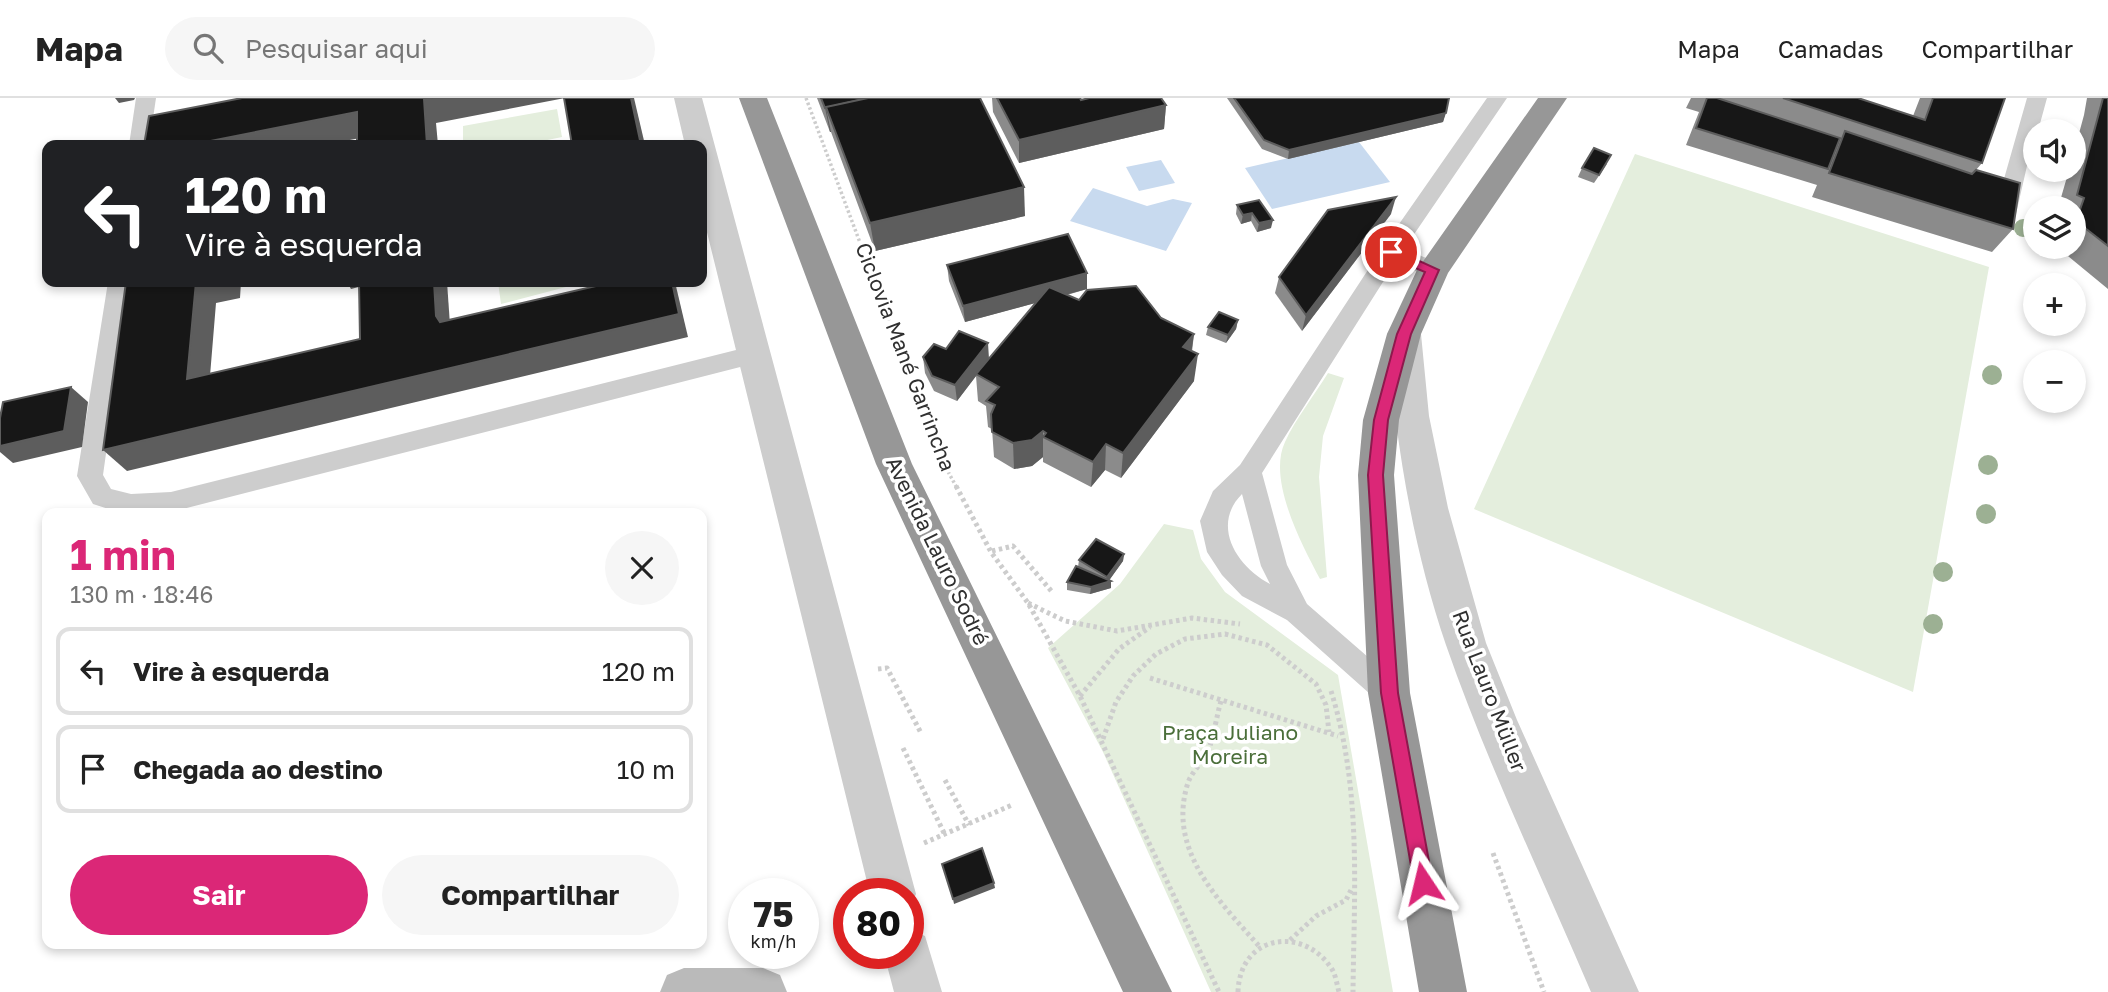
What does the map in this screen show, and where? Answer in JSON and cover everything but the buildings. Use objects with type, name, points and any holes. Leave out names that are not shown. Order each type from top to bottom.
[{"type":"highway","name":"Avenida Lauro Sodré","points":[[753,98],[894,464],[1148,992]]},
{"type":"highway","points":[[1443,992],[1389,693],[1376,475],[1381,420],[1404,334],[1433,270],[1553,98]]},
{"type":"street","points":[[688,98],[699,140]]},
{"type":"street","points":[[707,172],[888,878]]},
{"type":"street","name":"Rua Lauro Müller","points":[[1404,334],[1411,416],[1426,495],[1466,642],[1496,720],[1615,992]]},
{"type":"street","points":[[912,969],[918,992]]},
{"type":"street","points":[[684,992],[763,992]]},
{"type":"lane","points":[[140,140],[146,98]]},
{"type":"lane","points":[[1389,693],[1297,612],[1252,588],[1230,567],[1216,544],[1213,521],[1222,498],[1249,472],[1391,252],[1474,116],[1497,98]]},
{"type":"lane","points":[[2002,224],[2037,98]]},
{"type":"lane","points":[[1391,252],[1433,270]]},
{"type":"lane","points":[[117,287],[90,476],[102,497],[131,505],[171,502],[752,355]]},
{"type":"lane","points":[[1249,472],[1274,566],[1297,612]]},
{"type":"path","name":"Ciclovia Mané Garrincha","points":[[806,98],[940,457],[991,551],[1028,603],[1103,740],[1219,992]]},
{"type":"path","points":[[991,551],[1013,546],[1053,593]]},
{"type":"path","name":"Ciclovia Mané Garrincha","points":[[1028,603],[1065,621],[1117,631],[1192,618],[1243,624]]},
{"type":"path","name":"Ciclovia Mané Garrincha","points":[[1080,696],[1119,649],[1150,626]]},
{"type":"path","points":[[1103,740],[1116,702],[1133,676],[1156,654],[1185,639],[1225,634],[1267,645],[1316,684],[1326,705],[1329,732]]},
{"type":"path","points":[[866,671],[887,668],[921,733]]},
{"type":"path","points":[[1150,678],[1338,736]]},
{"type":"path","points":[[1326,680],[1339,713],[1354,810],[1353,992]]},
{"type":"path","points":[[1221,701],[1206,755],[1187,782],[1182,803],[1182,825],[1200,878],[1259,946]]},
{"type":"path","points":[[903,747],[945,835]]},
{"type":"path","points":[[945,780],[969,825]]},
{"type":"path","points":[[1238,992],[1242,964],[1259,946],[1290,940],[1316,916],[1346,900],[1352,889],[1354,810]]},
{"type":"path","points":[[1493,853],[1544,992]]},
{"type":"path","points":[[1290,940],[1314,950],[1333,971],[1339,992]]},
{"type":"green space","points":[[557,109],[562,137],[547,140],[463,140],[463,126]]},
{"type":"green space","points":[[1635,154],[1989,267],[1913,692],[1474,509]]},
{"type":"green space","points":[[499,287],[566,287],[501,304]]},
{"type":"green space","points":[[1328,373],[1344,378],[1323,436],[1319,477],[1327,577],[1320,579],[1296,531],[1280,475],[1281,457],[1289,433]]},
{"type":"green space","name":"Praça Juliano Moreira","points":[[1164,524],[1193,530],[1201,559],[1225,592],[1338,675],[1393,992],[1211,992],[1103,752],[1048,648],[1120,584]]},
{"type":"water","points":[[1359,142],[1390,182],[1272,209],[1245,168]]},
{"type":"water","points":[[1161,160],[1175,183],[1139,191],[1126,167]]},
{"type":"water","points":[[1093,188],[1147,206],[1173,199],[1192,203],[1166,251],[1070,221]]},
{"type":"route","points":[[1391,252],[1433,270],[1404,334],[1381,420],[1376,475],[1389,693],[1423,883]]}]
